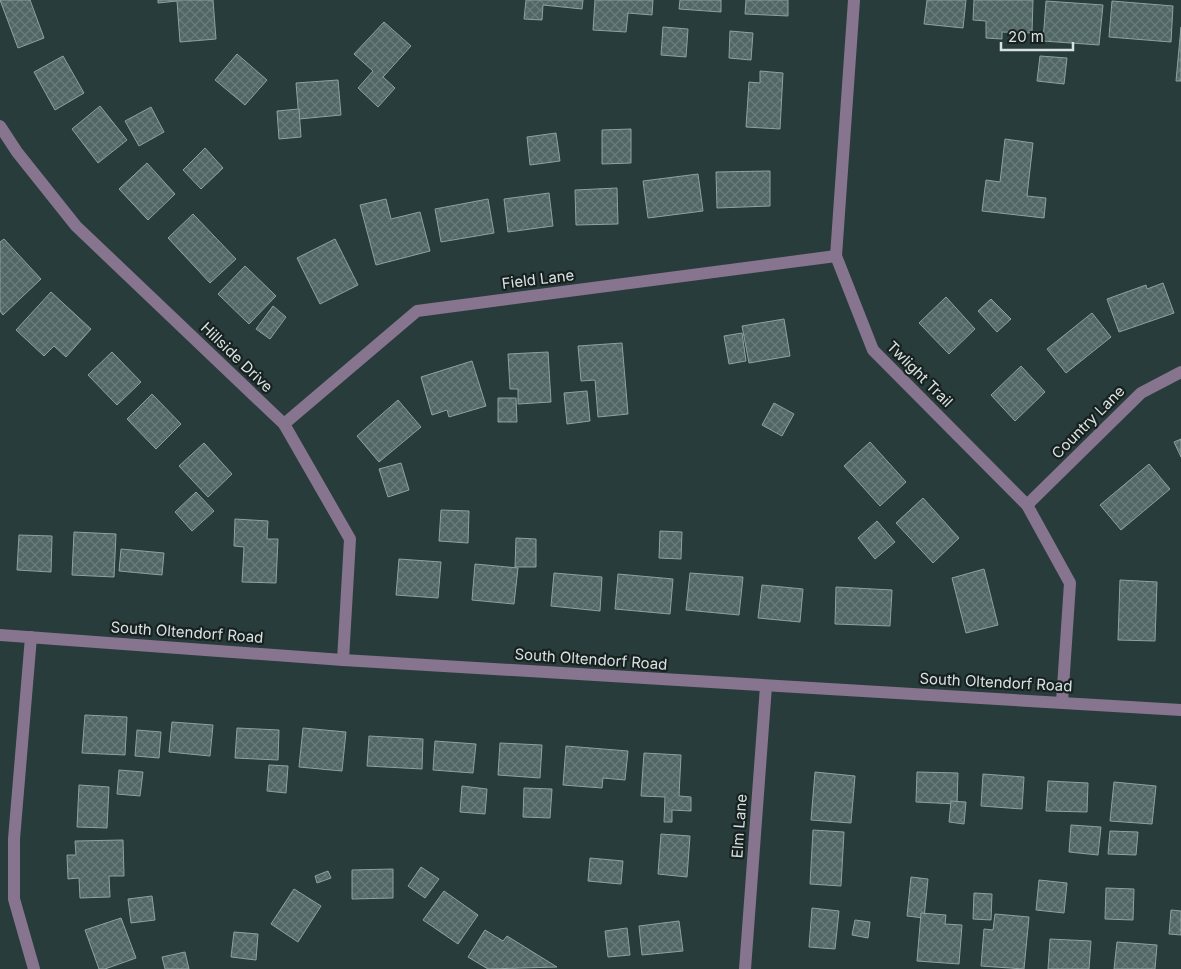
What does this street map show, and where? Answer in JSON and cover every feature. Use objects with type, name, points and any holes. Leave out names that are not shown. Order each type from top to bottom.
[{"type":"street","name":"Twlight Trail","points":[[854,0],[836,256],[873,350],[1027,505],[1070,583],[1062,702]]},
{"type":"street","name":"Hillside Drive","points":[[0,126],[17,152],[76,226],[284,424],[350,539],[343,660]]},
{"type":"street","name":"Field Lane","points":[[284,424],[417,311],[836,256]]},
{"type":"street","name":"Country Lane","points":[[1027,505],[1141,392],[1181,372]]},
{"type":"street","name":"South Oltendorf Road","points":[[0,635],[343,660],[1181,710]]},
{"type":"street","points":[[31,638],[14,839],[14,899],[34,969]]},
{"type":"street","name":"Elm Lane","points":[[745,969],[766,686]]},
{"type":"building","points":[[0,0],[30,0],[44,38],[18,48]]},
{"type":"building","points":[[158,0],[213,0],[216,39],[180,42],[177,1],[158,3]]},
{"type":"building","points":[[526,0],[583,0],[582,9],[543,5],[542,20],[524,19]]},
{"type":"building","points":[[595,0],[653,0],[652,15],[628,13],[626,32],[593,30]]},
{"type":"building","points":[[680,0],[721,0],[721,12],[679,9]]},
{"type":"building","points":[[746,0],[788,0],[788,16],[745,14]]},
{"type":"building","points":[[927,0],[966,0],[963,28],[924,24]]},
{"type":"building","points":[[974,0],[1033,0],[1032,33],[1002,32],[1002,39],[986,38],[986,21],[973,20]]},
{"type":"building","points":[[1046,1],[1103,5],[1099,45],[1043,41]]},
{"type":"building","points":[[1112,1],[1173,6],[1171,42],[1109,37]]},
{"type":"building","points":[[384,22],[411,46],[383,77],[395,88],[378,107],[358,88],[373,71],[354,54]]},
{"type":"building","points":[[663,27],[688,29],[686,57],[661,55]]},
{"type":"building","points":[[1181,27],[1181,81],[1176,81]]},
{"type":"building","points":[[730,31],[753,33],[751,60],[729,58]]},
{"type":"building","points":[[237,54],[267,80],[245,105],[215,80]]},
{"type":"building","points":[[63,56],[84,93],[55,110],[34,72]]},
{"type":"building","points":[[1040,56],[1067,58],[1064,84],[1037,81]]},
{"type":"building","points":[[760,71],[783,73],[780,129],[746,127],[749,82],[760,83]]},
{"type":"building","points":[[338,80],[341,115],[299,119],[296,83]]},
{"type":"building","points":[[100,106],[127,140],[98,163],[72,129]]},
{"type":"building","points":[[151,107],[164,132],[139,146],[125,121]]},
{"type":"building","points":[[299,109],[301,137],[279,139],[277,111]]},
{"type":"building","points":[[631,129],[631,163],[602,164],[602,130]]},
{"type":"building","points":[[556,133],[560,161],[530,165],[527,137]]},
{"type":"building","points":[[1005,139],[1033,143],[1027,196],[1046,198],[1044,218],[982,211],[986,180],[1000,182]]},
{"type":"building","points":[[205,148],[223,168],[201,189],[183,170]]},
{"type":"building","points":[[147,163],[175,194],[148,220],[119,189]]},
{"type":"building","points":[[770,171],[770,206],[717,208],[716,172]]},
{"type":"building","points":[[698,174],[703,211],[648,218],[643,181]]},
{"type":"building","points":[[617,188],[618,224],[576,225],[575,190]]},
{"type":"building","points":[[549,193],[553,226],[508,232],[504,199]]},
{"type":"building","points":[[386,199],[391,219],[420,212],[430,251],[376,265],[360,205]]},
{"type":"building","points":[[488,199],[494,233],[441,242],[435,209]]},
{"type":"building","points":[[193,214],[236,259],[210,283],[168,238]]},
{"type":"building","points":[[4,239],[41,279],[3,315],[0,311],[0,242]]},
{"type":"building","points":[[335,239],[358,285],[320,304],[297,258]]},
{"type":"building","points":[[245,266],[276,296],[249,324],[218,294]]},
{"type":"building","points":[[1163,283],[1174,313],[1119,332],[1107,299],[1146,285],[1147,289]]},
{"type":"building","points":[[51,292],[91,329],[66,357],[54,346],[44,356],[16,330]]},
{"type":"building","points":[[946,297],[975,329],[949,354],[919,323]]},
{"type":"building","points":[[991,299],[1011,319],[997,332],[978,311]]},
{"type":"building","points":[[273,306],[286,317],[270,339],[256,329]]},
{"type":"building","points":[[1092,313],[1111,337],[1066,373],[1047,349]]},
{"type":"building","points":[[784,319],[790,356],[749,363],[742,326]]},
{"type":"building","points":[[742,333],[746,361],[729,364],[724,336]]},
{"type":"building","points":[[622,343],[628,414],[598,417],[595,380],[581,381],[578,346]]},
{"type":"building","points":[[112,352],[141,382],[117,405],[88,375]]},
{"type":"building","points":[[548,352],[551,402],[518,404],[518,389],[510,389],[508,354]]},
{"type":"building","points":[[472,361],[486,406],[449,417],[447,410],[432,415],[421,377]]},
{"type":"building","points":[[1021,366],[1045,392],[1015,421],[991,395]]},
{"type":"building","points":[[587,391],[590,421],[567,424],[564,393]]},
{"type":"building","points":[[152,394],[181,424],[156,449],[127,419]]},
{"type":"building","points":[[498,398],[516,398],[517,422],[498,422]]},
{"type":"building","points":[[398,400],[421,427],[379,462],[357,436]]},
{"type":"building","points":[[774,403],[794,414],[782,436],[762,425]]},
{"type":"building","points":[[1181,439],[1181,457],[1174,442]]},
{"type":"building","points":[[870,442],[906,482],[880,506],[844,466]]},
{"type":"building","points":[[204,443],[232,474],[208,497],[179,466]]},
{"type":"building","points":[[401,463],[409,490],[388,497],[379,469]]},
{"type":"building","points":[[1149,464],[1170,489],[1121,530],[1100,505]]},
{"type":"building","points":[[196,492],[214,511],[192,531],[175,512]]},
{"type":"building","points":[[923,498],[959,538],[933,563],[896,523]]},
{"type":"building","points":[[441,510],[469,511],[468,543],[439,541]]},
{"type":"building","points":[[235,519],[268,521],[267,539],[278,539],[276,583],[242,582],[244,547],[234,546]]},
{"type":"building","points":[[877,521],[895,542],[875,559],[858,538]]},
{"type":"building","points":[[660,531],[682,532],[681,559],[659,558]]},
{"type":"building","points":[[74,532],[116,534],[114,577],[72,575]]},
{"type":"building","points":[[19,535],[52,536],[51,572],[17,570]]},
{"type":"building","points":[[516,538],[536,539],[536,567],[515,567]]},
{"type":"building","points":[[121,549],[164,553],[162,575],[119,571]]},
{"type":"building","points":[[399,559],[441,562],[438,598],[396,595]]},
{"type":"building","points":[[475,564],[518,568],[514,604],[472,600]]},
{"type":"building","points":[[984,569],[998,625],[966,633],[952,578]]},
{"type":"building","points":[[554,573],[602,577],[600,611],[551,606]]},
{"type":"building","points":[[690,573],[743,577],[739,615],[686,610]]},
{"type":"building","points":[[618,574],[673,579],[670,614],[615,609]]},
{"type":"building","points":[[1120,580],[1157,582],[1155,641],[1118,640]]},
{"type":"building","points":[[762,585],[803,589],[800,622],[758,618]]},
{"type":"building","points":[[836,587],[892,590],[890,626],[835,624]]},
{"type":"building","points":[[85,715],[127,717],[125,755],[82,753]]},
{"type":"building","points":[[172,722],[213,725],[210,756],[169,752]]},
{"type":"building","points":[[237,728],[279,730],[278,760],[235,758]]},
{"type":"building","points":[[303,728],[346,732],[342,771],[299,767]]},
{"type":"building","points":[[137,730],[161,732],[159,758],[135,756]]},
{"type":"building","points":[[369,736],[423,739],[422,769],[367,766]]},
{"type":"building","points":[[435,741],[476,744],[473,773],[433,770]]},
{"type":"building","points":[[500,743],[542,745],[540,778],[498,775]]},
{"type":"building","points":[[566,746],[628,751],[625,780],[603,778],[602,788],[563,785]]},
{"type":"building","points":[[644,753],[681,755],[679,796],[691,797],[691,811],[672,810],[672,822],[664,822],[665,797],[641,796]]},
{"type":"building","points":[[269,765],[288,766],[286,793],[267,791]]},
{"type":"building","points":[[119,770],[143,772],[140,796],[117,794]]},
{"type":"building","points":[[815,772],[855,776],[851,823],[811,820]]},
{"type":"building","points":[[917,772],[958,773],[957,804],[916,802]]},
{"type":"building","points":[[983,774],[1024,777],[1022,809],[981,806]]},
{"type":"building","points":[[1048,781],[1088,783],[1087,812],[1046,811]]},
{"type":"building","points":[[1114,782],[1156,786],[1152,824],[1110,821]]},
{"type":"building","points":[[79,785],[109,787],[107,828],[77,827]]},
{"type":"building","points":[[462,786],[487,789],[485,814],[460,812]]},
{"type":"building","points":[[524,788],[552,789],[550,818],[523,817]]},
{"type":"building","points":[[951,801],[966,802],[964,824],[949,822]]},
{"type":"building","points":[[1071,825],[1101,827],[1098,855],[1069,852]]},
{"type":"building","points":[[813,830],[844,832],[841,886],[810,884]]},
{"type":"building","points":[[1110,831],[1138,832],[1136,855],[1108,854]]},
{"type":"building","points":[[661,834],[690,836],[687,877],[658,874]]},
{"type":"building","points":[[123,840],[124,876],[109,876],[110,897],[80,898],[79,878],[68,879],[67,855],[76,855],[75,841]]},
{"type":"building","points":[[590,858],[623,861],[621,884],[588,881]]},
{"type":"building","points":[[421,867],[439,879],[425,898],[408,886]]},
{"type":"building","points":[[393,869],[393,898],[352,899],[352,870]]},
{"type":"building","points":[[328,871],[331,878],[317,883],[315,876]]},
{"type":"building","points":[[911,877],[928,879],[924,918],[907,916]]},
{"type":"building","points":[[1039,880],[1067,883],[1064,913],[1036,910]]},
{"type":"building","points":[[1106,888],[1134,889],[1133,920],[1105,919]]},
{"type":"building","points":[[294,889],[321,906],[298,942],[271,924]]},
{"type":"building","points":[[444,891],[478,915],[458,944],[423,920]]},
{"type":"building","points":[[974,893],[992,894],[991,920],[973,919]]},
{"type":"building","points":[[152,896],[155,920],[131,923],[128,899]]},
{"type":"building","points":[[812,908],[839,911],[835,949],[809,947]]},
{"type":"building","points":[[1171,910],[1181,911],[1181,935],[1169,934]]},
{"type":"building","points":[[921,913],[946,915],[945,924],[962,925],[959,964],[917,961]]},
{"type":"building","points":[[995,914],[1029,917],[1024,969],[981,966],[984,929],[993,930]]},
{"type":"building","points":[[121,918],[136,958],[105,969],[99,969],[85,930]]},
{"type":"building","points":[[855,920],[870,922],[868,938],[852,935]]},
{"type":"building","points":[[679,921],[683,951],[642,955],[639,926]]},
{"type":"building","points":[[627,928],[630,955],[608,957],[605,931]]},
{"type":"building","points":[[485,930],[503,941],[507,936],[557,967],[488,969],[468,957]]},
{"type":"building","points":[[234,932],[258,934],[256,960],[231,957]]},
{"type":"building","points":[[1050,939],[1091,941],[1089,969],[1048,969]]},
{"type":"building","points":[[1117,942],[1157,945],[1155,969],[1114,969]]},
{"type":"building","points":[[185,952],[189,969],[165,969],[162,957]]}]
